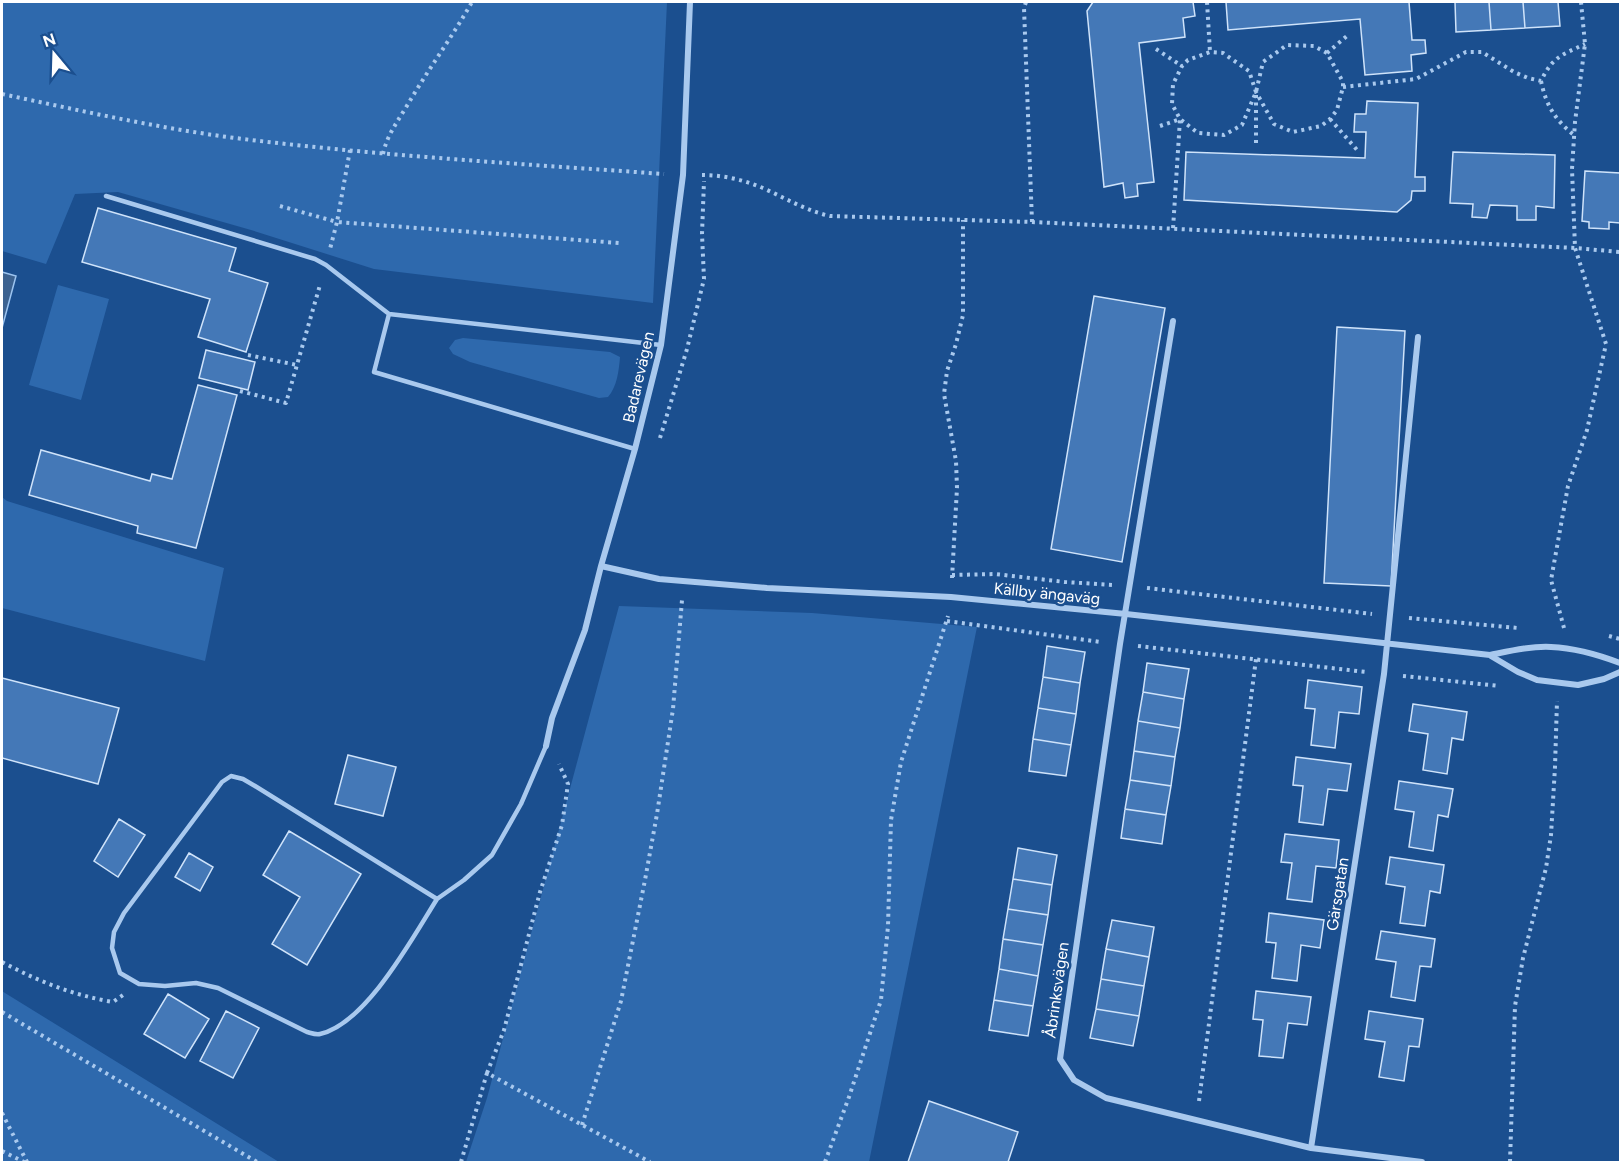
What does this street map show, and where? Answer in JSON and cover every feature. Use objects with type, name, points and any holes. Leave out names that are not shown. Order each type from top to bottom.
[{"type":"street","name":"Badarevägen","points":[[546,746],[552,718],[585,630],[661,345],[683,175],[690,2]]},
{"type":"street","name":"Åbrinksvägen","points":[[1173,321],[1120,645],[1060,1059],[1074,1080],[1106,1098],[1311,1148],[1422,1162]]},
{"type":"street","name":"Gärsgatan","points":[[1311,1148],[1384,674],[1418,337]]},
{"type":"street","name":"Källby ängaväg","points":[[601,566],[659,579],[767,588],[951,597],[1126,614],[1490,655],[1551,647],[1599,655],[1620,663]]},
{"type":"street","name":"Källby ängaväg","points":[[1490,655],[1518,672],[1537,680],[1578,685],[1604,679],[1620,672]]},
{"type":"lane","points":[[106,196],[315,259],[389,314],[661,345]]},
{"type":"lane","points":[[389,314],[374,372],[635,449]]},
{"type":"lane","points":[[437,900],[255,786],[243,779],[231,776],[222,782],[124,913],[114,932],[112,948],[120,973],[139,984],[165,986],[196,983],[218,988],[307,1032],[319,1034],[348,1020],[386,980],[437,900],[492,855],[521,804],[546,746]]},
{"type":"path","points":[[383,154],[386,141],[472,2]]},
{"type":"path","points":[[1026,2],[1024,8],[1032,222]]},
{"type":"path","points":[[1207,2],[1210,52]]},
{"type":"path","points":[[1575,248],[1572,169],[1585,44],[1581,2]]},
{"type":"path","points":[[1327,53],[1348,35]]},
{"type":"path","points":[[1574,135],[1553,116],[1543,93],[1541,81],[1547,68],[1559,57],[1585,44]]},
{"type":"path","points":[[1210,52],[1188,60],[1182,66],[1173,84],[1173,104],[1180,119],[1198,133],[1224,135],[1242,125],[1256,92],[1263,63],[1287,45],[1314,46],[1327,53],[1343,82],[1337,110],[1322,126],[1293,132],[1274,124],[1256,92],[1250,71],[1223,53],[1210,52]]},
{"type":"path","points":[[1156,49],[1182,66]]},
{"type":"path","points":[[1343,87],[1416,79],[1466,52],[1482,52],[1514,72],[1541,81]]},
{"type":"path","points":[[1256,92],[1256,146]]},
{"type":"path","points":[[2,94],[137,122],[241,139],[383,154],[728,177],[763,188],[814,213],[830,216],[1032,222],[1620,252]]},
{"type":"path","points":[[1173,229],[1180,119]]},
{"type":"path","points":[[1160,126],[1180,119]]},
{"type":"path","points":[[1330,119],[1358,151]]},
{"type":"path","points":[[240,391],[286,403],[337,222],[350,150]]},
{"type":"path","points":[[280,206],[337,222],[619,243]]},
{"type":"path","points":[[825,1162],[849,1097],[880,1000],[888,926],[891,820],[901,762],[946,621],[951,597],[957,488],[956,461],[944,394],[947,371],[963,315],[963,220]]},
{"type":"path","points":[[248,355],[297,365]]},
{"type":"path","points":[[952,575],[995,574],[1130,586],[1391,616],[1520,628]]},
{"type":"path","points":[[582,1125],[621,1001],[647,869],[673,709],[684,581]]},
{"type":"path","points":[[946,621],[1120,645],[1511,687]]},
{"type":"path","points":[[1553,629],[1574,631]]},
{"type":"path","points":[[1601,635],[1620,639]]},
{"type":"path","points":[[1196,1120],[1256,659]]},
{"type":"path","points":[[461,1162],[487,1073],[504,1030],[540,892],[562,825],[568,784],[561,765],[546,746]]},
{"type":"path","points":[[2,962],[35,979],[87,998],[113,1002],[139,984]]},
{"type":"path","points":[[2,1012],[257,1162]]},
{"type":"path","points":[[487,1073],[650,1162]]},
{"type":"path","points":[[2,1113],[25,1162]]},
{"type":"path","points":[[2,1151],[25,1162]]},
{"type":"shaded area","points":[[2,2],[667,2],[653,303],[374,269],[251,230],[118,192],[75,194],[46,264],[2,251]]},
{"type":"shaded area","points":[[2,272],[16,276],[2,328]]},
{"type":"shaded area","points":[[58,285],[109,299],[81,400],[29,385]]},
{"type":"shaded area","points":[[463,338],[610,352],[620,357],[617,378],[608,397],[599,398],[470,362],[453,354],[449,348],[455,340]]},
{"type":"shaded area","points":[[2,497],[7,501],[224,568],[205,661],[2,608]]},
{"type":"shaded area","points":[[619,606],[812,613],[977,627],[869,1162],[466,1162],[487,1098]]},
{"type":"shaded area","points":[[2,991],[5,993],[279,1162],[2,1162]]},
{"type":"building","points":[[1093,2],[1193,2],[1195,16],[1183,18],[1185,37],[1139,43],[1154,182],[1137,184],[1138,196],[1125,198],[1123,183],[1104,187],[1087,11]]},
{"type":"building","points":[[1226,2],[1409,2],[1412,40],[1425,40],[1426,53],[1411,55],[1412,71],[1365,75],[1360,19],[1228,30]]},
{"type":"building","points":[[1455,2],[1489,2],[1491,30],[1456,32]]},
{"type":"building","points":[[1489,2],[1523,2],[1525,28],[1491,30]]},
{"type":"building","points":[[1523,2],[1558,2],[1560,26],[1525,28]]},
{"type":"building","points":[[1367,101],[1418,103],[1415,177],[1425,177],[1425,191],[1412,191],[1411,200],[1397,212],[1184,200],[1186,152],[1365,158],[1366,132],[1354,132],[1355,114],[1366,114]]},
{"type":"building","points":[[1453,152],[1555,155],[1554,208],[1536,206],[1536,220],[1517,220],[1517,206],[1490,205],[1487,218],[1472,217],[1473,204],[1450,203]]},
{"type":"building","points":[[1585,171],[1620,173],[1620,223],[1609,222],[1609,229],[1589,228],[1589,222],[1582,221]]},
{"type":"building","points":[[98,208],[236,248],[229,271],[268,283],[246,352],[198,337],[210,299],[82,262]]},
{"type":"building","points":[[1094,296],[1165,308],[1122,562],[1051,549]]},
{"type":"building","points":[[1337,327],[1405,331],[1391,586],[1324,583]]},
{"type":"building","points":[[206,350],[255,362],[248,390],[199,378]]},
{"type":"building","points":[[198,385],[237,395],[196,548],[137,533],[138,526],[29,495],[41,450],[150,481],[152,474],[172,479]]},
{"type":"building","points":[[1047,646],[1085,652],[1080,683],[1043,677]]},
{"type":"building","points":[[1147,663],[1189,669],[1184,699],[1143,692]]},
{"type":"building","points":[[1043,677],[1080,683],[1076,714],[1038,708]]},
{"type":"building","points":[[2,678],[119,708],[98,784],[2,758]]},
{"type":"building","points":[[1308,680],[1362,687],[1359,714],[1339,712],[1335,748],[1311,745],[1315,709],[1305,708]]},
{"type":"building","points":[[1143,692],[1184,699],[1180,728],[1138,721]]},
{"type":"building","points":[[1413,704],[1467,712],[1463,740],[1452,738],[1447,774],[1423,770],[1428,734],[1409,731]]},
{"type":"building","points":[[1038,708],[1076,714],[1071,745],[1033,739]]},
{"type":"building","points":[[1138,721],[1180,728],[1175,757],[1134,751]]},
{"type":"building","points":[[1033,739],[1071,745],[1066,776],[1029,771]]},
{"type":"building","points":[[1134,751],[1175,757],[1171,786],[1130,780]]},
{"type":"building","points":[[348,755],[396,767],[383,816],[335,804]]},
{"type":"building","points":[[1296,757],[1351,764],[1347,791],[1328,789],[1323,825],[1299,822],[1303,786],[1293,785]]},
{"type":"building","points":[[1130,780],[1171,786],[1166,815],[1125,809]]},
{"type":"building","points":[[1399,781],[1453,789],[1448,817],[1438,815],[1433,851],[1409,847],[1414,812],[1395,809]]},
{"type":"building","points":[[1125,809],[1166,815],[1162,844],[1121,838]]},
{"type":"building","points":[[119,819],[145,835],[118,877],[94,861]]},
{"type":"building","points":[[289,831],[361,874],[307,965],[272,944],[300,897],[263,875]]},
{"type":"building","points":[[1285,834],[1339,840],[1336,868],[1316,866],[1312,902],[1287,899],[1292,863],[1281,862]]},
{"type":"building","points":[[1018,848],[1057,855],[1052,885],[1013,879]]},
{"type":"building","points":[[189,853],[213,867],[200,891],[175,877]]},
{"type":"building","points":[[1390,857],[1444,865],[1440,893],[1430,891],[1425,926],[1400,923],[1405,887],[1386,884]]},
{"type":"building","points":[[1013,879],[1052,885],[1048,915],[1008,909]]},
{"type":"building","points":[[1008,909],[1048,915],[1043,945],[1003,939]]},
{"type":"building","points":[[1269,913],[1324,920],[1320,948],[1301,945],[1297,981],[1272,978],[1276,943],[1266,942]]},
{"type":"building","points":[[1112,920],[1154,927],[1149,957],[1106,949]]},
{"type":"building","points":[[1381,931],[1435,939],[1431,967],[1420,966],[1415,1001],[1391,997],[1396,962],[1376,959]]},
{"type":"building","points":[[1003,939],[1043,945],[1038,976],[999,969]]},
{"type":"building","points":[[1106,949],[1149,957],[1144,986],[1101,979]]},
{"type":"building","points":[[999,969],[1038,976],[1033,1006],[994,1000]]},
{"type":"building","points":[[1101,979],[1144,986],[1139,1016],[1096,1009]]},
{"type":"building","points":[[1256,991],[1311,997],[1307,1025],[1288,1023],[1283,1058],[1259,1056],[1263,1020],[1253,1019]]},
{"type":"building","points":[[168,994],[209,1019],[185,1058],[144,1034]]},
{"type":"building","points":[[994,1000],[1033,1006],[1028,1036],[989,1030]]},
{"type":"building","points":[[1096,1009],[1139,1016],[1133,1046],[1090,1038]]},
{"type":"building","points":[[226,1011],[259,1028],[233,1078],[200,1061]]},
{"type":"building","points":[[1369,1011],[1423,1019],[1419,1047],[1409,1046],[1404,1081],[1379,1077],[1385,1042],[1365,1039]]},
{"type":"building","points":[[929,1101],[1018,1132],[1008,1162],[908,1162]]}]
